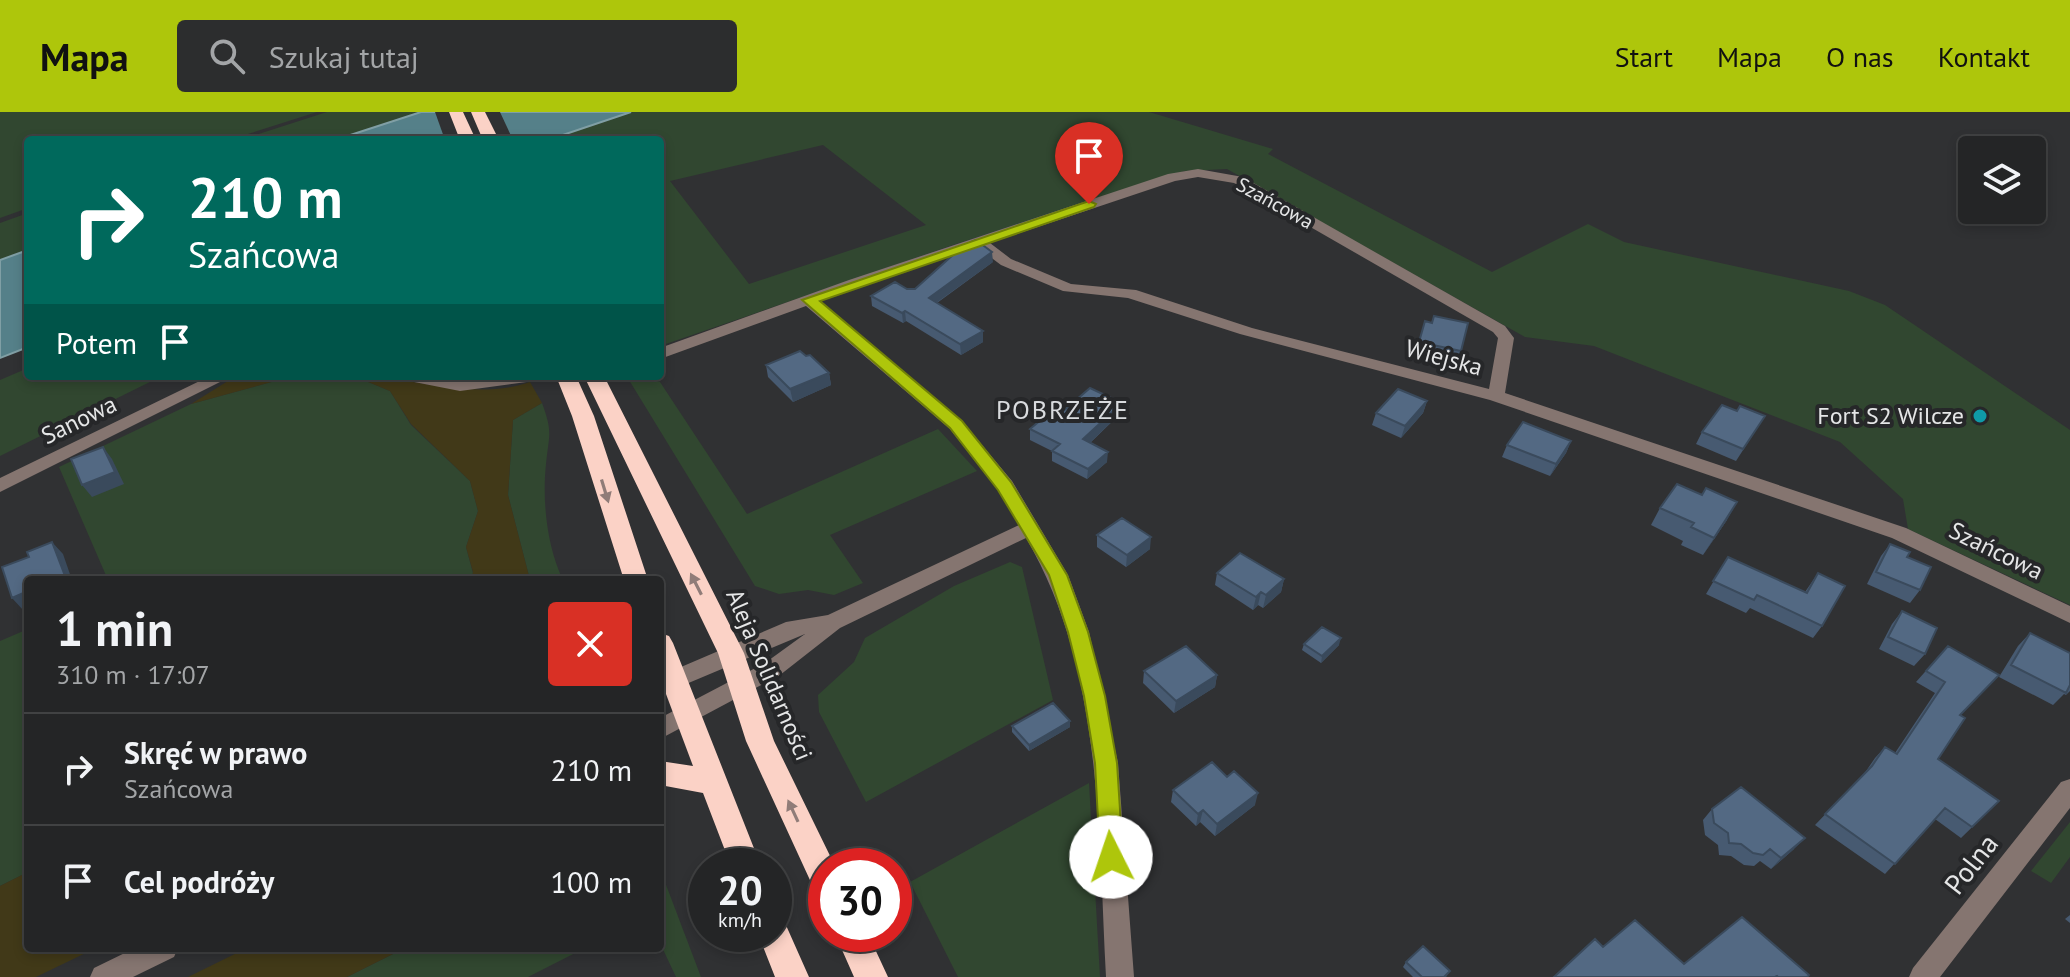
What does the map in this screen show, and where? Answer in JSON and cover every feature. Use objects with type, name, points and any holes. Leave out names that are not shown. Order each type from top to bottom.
[{"type":"highway","points":[[456,112],[466,136]]},
{"type":"highway","points":[[478,112],[489,136]]},
{"type":"highway","points":[[568,380],[583,416],[635,576]]},
{"type":"highway","name":"Aleja Solidarności","points":[[596,380],[731,653],[739,688],[810,848]]},
{"type":"highway","points":[[667,682],[688,713],[739,848]]},
{"type":"highway","points":[[664,774],[712,782]]},
{"type":"highway","points":[[782,952],[792,977]]},
{"type":"highway","points":[[859,952],[871,977]]},
{"type":"street","name":"Szańcowa","points":[[664,353],[978,241],[1173,177],[1198,173],[1238,180],[1499,329],[1506,338],[1496,396]]},
{"type":"street","name":"Wiejska","points":[[978,241],[1006,262],[1068,288],[1130,293],[1246,331],[1496,396],[1899,533]]},
{"type":"street","points":[[809,300],[956,425],[1005,486],[1058,575],[1078,632],[1106,763],[1120,977]]},
{"type":"street","name":"Sanowa","points":[[0,486],[215,380]]},
{"type":"street","points":[[430,380],[460,386],[504,380]]},
{"type":"street","points":[[667,682],[794,628],[832,622],[1030,528]]},
{"type":"street","name":"Szańcowa","points":[[1899,533],[2070,615]]},
{"type":"street","points":[[664,727],[739,688],[808,647],[832,622]]},
{"type":"street","name":"Polna","points":[[1923,977],[2070,789]]},
{"type":"street","points":[[104,977],[156,952]]},
{"type":"green space","points":[[0,112],[317,112],[242,136],[24,136],[24,209],[0,218]]},
{"type":"green space","points":[[327,112],[421,112],[347,136],[252,136]]},
{"type":"green space","points":[[631,112],[1149,112],[1273,149],[1268,154],[1492,272],[1588,224],[1624,242],[1849,291],[1885,305],[2070,430],[2070,605],[1908,529],[1903,499],[1840,442],[1594,346],[1525,337],[1227,169],[1185,171],[953,245],[664,345],[664,136],[561,136]],"holes":[[[823,145],[926,225],[749,284],[670,181]]]},
{"type":"green space","points":[[24,214],[24,251],[0,260],[0,223]]},
{"type":"green space","points":[[24,370],[24,380],[154,380],[0,456],[0,380]]},
{"type":"green space","points":[[278,380],[364,380],[390,391],[411,425],[470,481],[478,511],[466,547],[472,576],[106,576],[59,467],[191,404]]},
{"type":"green space","points":[[629,380],[660,382],[747,514],[938,429],[977,471],[830,535],[863,583],[834,595],[808,590],[779,594],[755,586]]},
{"type":"green space","points":[[542,403],[549,434],[545,508],[553,553],[561,576],[529,576],[508,495],[513,420]]},
{"type":"green space","points":[[1010,562],[1022,567],[1053,700],[866,802],[819,712],[818,695],[854,662],[865,638],[954,586]]},
{"type":"green space","points":[[24,631],[24,874],[0,886],[0,641]]},
{"type":"green space","points":[[1089,783],[1100,977],[958,977],[912,881]]},
{"type":"green space","points":[[2070,822],[2070,857],[2051,883],[2031,871]]},
{"type":"green space","points":[[664,880],[688,943],[688,952],[692,952],[701,977],[676,977],[664,952]]},
{"type":"green space","points":[[397,952],[577,952],[528,977],[347,977]]},
{"type":"sand","points":[[230,380],[278,380],[191,404]]},
{"type":"sand","points":[[364,380],[398,380],[486,390],[530,382],[542,403],[513,420],[508,495],[529,576],[472,576],[466,547],[478,511],[470,481],[411,424],[390,391]]},
{"type":"sand","points":[[24,874],[24,952],[88,952],[36,977],[0,977],[0,886]]},
{"type":"sand","points":[[239,952],[397,952],[347,977],[188,977]]},
{"type":"water","points":[[421,112],[631,112],[560,136],[347,136]]},
{"type":"water","points":[[24,251],[24,349],[0,358],[0,260]]},
{"type":"pier","points":[[435,112],[500,112],[511,136],[444,136]]},
{"type":"building","points":[[976,240],[992,252],[929,298],[983,331],[960,344],[905,311],[902,313],[871,296],[895,282],[907,289],[915,289],[964,245]]},
{"type":"building","points":[[1434,316],[1468,323],[1461,351],[1419,342],[1425,321],[1432,323]]},
{"type":"building","points":[[800,351],[806,356],[810,355],[829,373],[790,389],[766,365]]},
{"type":"building","points":[[1090,388],[1122,403],[1083,439],[1108,452],[1088,469],[1052,451],[1060,444],[1030,429],[1054,409],[1061,413]]},
{"type":"building","points":[[1398,389],[1427,401],[1405,426],[1376,413]]},
{"type":"building","points":[[1722,405],[1737,411],[1740,406],[1765,416],[1743,449],[1702,432]]},
{"type":"building","points":[[1523,422],[1571,441],[1556,464],[1507,445]]},
{"type":"building","points":[[103,447],[115,472],[82,485],[71,459]]},
{"type":"building","points":[[1677,484],[1702,495],[1706,488],[1737,502],[1714,538],[1691,527],[1694,523],[1660,508]]},
{"type":"building","points":[[1122,518],[1151,537],[1127,555],[1097,535]]},
{"type":"building","points":[[52,542],[65,576],[24,576],[24,593],[12,598],[2,567],[29,557],[27,552]]},
{"type":"building","points":[[1890,544],[1910,552],[1907,557],[1931,567],[1920,590],[1876,572]]},
{"type":"building","points":[[1240,553],[1284,579],[1266,595],[1261,592],[1256,597],[1217,573]]},
{"type":"building","points":[[1728,557],[1807,593],[1818,573],[1845,586],[1822,626],[1757,595],[1754,600],[1713,581]]},
{"type":"building","points":[[1902,611],[1937,628],[1925,654],[1888,637]]},
{"type":"building","points":[[1322,627],[1341,638],[1322,656],[1304,644]]},
{"type":"building","points":[[2030,633],[2070,653],[2070,685],[2066,693],[2011,665]]},
{"type":"building","points":[[1186,646],[1217,675],[1176,701],[1144,671]]},
{"type":"building","points":[[1948,646],[1999,675],[1960,715],[1965,718],[1938,759],[1999,801],[1972,827],[1945,808],[1895,864],[1825,814],[1872,766],[1885,747],[1897,754],[1945,682],[1926,671]]},
{"type":"building","points":[[1053,703],[1070,721],[1029,745],[1012,726]]},
{"type":"building","points":[[1212,762],[1227,777],[1234,771],[1258,793],[1217,824],[1203,810],[1198,814],[1173,790]]},
{"type":"building","points":[[1741,787],[1805,838],[1781,858],[1770,849],[1763,855],[1753,853],[1741,844],[1729,843],[1728,833],[1714,823],[1712,809]]},
{"type":"building","points":[[1742,917],[1809,975],[1554,977],[1595,939],[1603,947],[1635,920],[1684,964]]},
{"type":"building","points":[[1423,946],[1450,971],[1444,977],[1422,977],[1406,962]]},
{"type":"place","name":"Fort S2 Wilcze","points":[[1980,416]]},
{"type":"district","name":"POBRZEŻE","points":[[1063,410]]},
{"type":"route","points":[[1089,204],[809,300],[956,425],[1005,486],[1058,575],[1078,632],[1094,696],[1106,763],[1111,857]]}]
